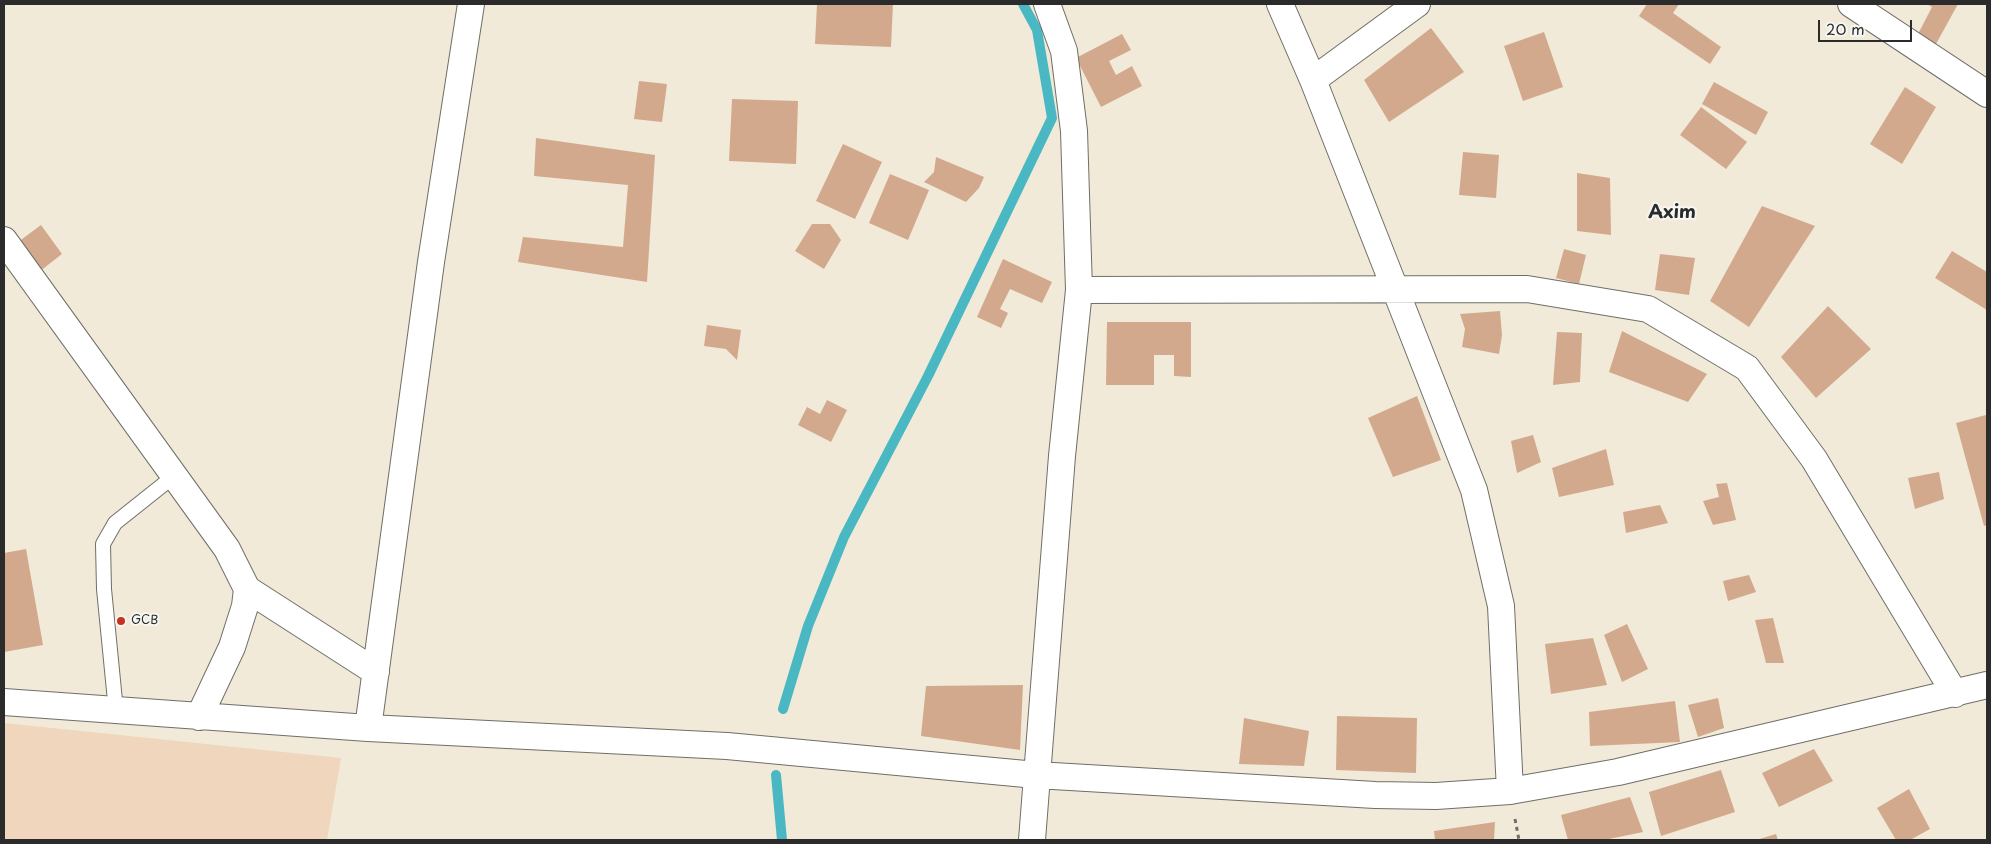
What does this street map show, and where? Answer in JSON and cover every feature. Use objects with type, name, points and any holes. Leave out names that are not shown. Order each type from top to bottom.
[{"type":"street","points":[[368,728],[431,262],[471,4]]},
{"type":"street","points":[[1032,840],[1062,456],[1079,290],[1074,131],[1064,51],[1048,4]]},
{"type":"street","points":[[1280,4],[1313,80],[1474,490],[1502,606],[1510,791]]},
{"type":"street","points":[[1313,80],[1417,4]]},
{"type":"street","points":[[1852,4],[1987,94]]},
{"type":"street","points":[[4,240],[227,550],[247,589],[376,672]]},
{"type":"street","points":[[1079,290],[1527,289],[1648,308],[1747,368],[1814,459],[1955,694]]},
{"type":"street","points":[[199,717],[232,647],[245,606],[247,589]]},
{"type":"street","points":[[4,702],[368,728],[728,746],[1036,775],[1436,796],[1510,791],[1618,772],[1987,685]]},
{"type":"lane","points":[[116,710],[104,589],[103,544],[115,524],[174,476]]},
{"type":"shaded area","points":[[4,723],[341,758],[327,840],[4,840]]},
{"type":"building","points":[[817,4],[893,4],[891,47],[815,44]]},
{"type":"building","points":[[1647,4],[1679,4],[1673,13],[1721,47],[1710,64],[1639,16]]},
{"type":"building","points":[[1927,4],[1958,4],[1936,44],[1918,34],[1932,7]]},
{"type":"building","points":[[1431,28],[1464,72],[1389,122],[1364,80]]},
{"type":"building","points":[[1544,32],[1563,87],[1523,101],[1504,46]]},
{"type":"building","points":[[1122,34],[1131,50],[1109,61],[1116,75],[1132,66],[1142,86],[1101,107],[1076,58]]},
{"type":"building","points":[[639,81],[667,84],[662,122],[634,119]]},
{"type":"building","points":[[1714,82],[1768,112],[1756,135],[1702,104]]},
{"type":"building","points":[[1905,87],[1936,107],[1902,164],[1870,144]]},
{"type":"building","points":[[732,99],[798,101],[796,164],[729,161]]},
{"type":"building","points":[[1701,107],[1747,142],[1726,169],[1680,135]]},
{"type":"building","points":[[536,138],[655,155],[647,282],[518,262],[523,237],[623,247],[628,185],[534,176]]},
{"type":"building","points":[[843,144],[882,162],[855,219],[816,201]]},
{"type":"building","points":[[1463,152],[1499,155],[1496,198],[1459,195]]},
{"type":"building","points":[[936,157],[984,177],[979,188],[966,202],[924,182],[934,172]]},
{"type":"building","points":[[1577,173],[1610,178],[1611,235],[1577,231]]},
{"type":"building","points":[[890,174],[929,190],[908,240],[869,223]]},
{"type":"building","points":[[1762,206],[1815,226],[1749,327],[1710,301]]},
{"type":"building","points":[[812,224],[830,224],[841,240],[824,269],[795,251]]},
{"type":"building","points":[[41,225],[62,254],[35,275],[14,245]]},
{"type":"building","points":[[1564,249],[1586,255],[1579,284],[1556,278]]},
{"type":"building","points":[[1952,251],[1987,272],[1987,310],[1935,278]]},
{"type":"building","points":[[1660,254],[1695,258],[1689,295],[1655,290]]},
{"type":"building","points":[[1003,259],[1052,282],[1042,303],[1010,289],[1000,309],[1008,313],[1001,328],[977,317]]},
{"type":"building","points":[[1828,306],[1871,349],[1816,398],[1781,357]]},
{"type":"building","points":[[1500,311],[1502,335],[1499,354],[1462,347],[1465,329],[1460,314]]},
{"type":"building","points":[[1107,322],[1191,322],[1191,377],[1174,376],[1174,355],[1154,355],[1154,385],[1106,385]]},
{"type":"building","points":[[707,325],[741,330],[737,360],[726,349],[704,346]]},
{"type":"building","points":[[1622,331],[1707,374],[1688,402],[1609,372]]},
{"type":"building","points":[[1557,332],[1582,333],[1580,382],[1553,385]]},
{"type":"building","points":[[1417,396],[1441,460],[1393,477],[1368,418]]},
{"type":"building","points":[[827,400],[847,410],[831,442],[798,425],[807,407],[820,414]]},
{"type":"building","points":[[1986,415],[1987,525],[1984,526],[1956,423]]},
{"type":"building","points":[[1533,435],[1541,462],[1517,473],[1511,441]]},
{"type":"building","points":[[1606,449],[1614,485],[1559,497],[1552,468]]},
{"type":"building","points":[[1939,472],[1944,499],[1915,509],[1908,478]]},
{"type":"building","points":[[1727,483],[1736,520],[1713,525],[1703,501],[1719,497],[1716,484]]},
{"type":"building","points":[[1660,505],[1668,523],[1626,533],[1623,512]]},
{"type":"building","points":[[26,549],[43,645],[4,652],[4,553]]},
{"type":"building","points":[[1749,575],[1756,592],[1728,601],[1723,581]]},
{"type":"building","points":[[1773,618],[1784,663],[1766,663],[1755,620]]},
{"type":"building","points":[[1627,624],[1648,669],[1622,682],[1604,635]]},
{"type":"building","points":[[1593,638],[1607,685],[1551,694],[1545,644]]},
{"type":"building","points":[[1023,685],[1020,750],[921,736],[926,686]]},
{"type":"building","points":[[1718,698],[1724,728],[1698,737],[1688,705]]},
{"type":"building","points":[[1675,701],[1680,742],[1590,746],[1589,712]]},
{"type":"building","points":[[1337,716],[1417,718],[1416,773],[1336,770]]},
{"type":"building","points":[[1244,718],[1309,731],[1304,766],[1239,764]]},
{"type":"building","points":[[1814,749],[1833,781],[1779,807],[1762,773]]},
{"type":"building","points":[[1721,770],[1735,812],[1661,836],[1649,792]]},
{"type":"building","points":[[1909,789],[1930,829],[1910,840],[1896,840],[1877,808]]},
{"type":"building","points":[[1630,797],[1643,832],[1604,840],[1568,840],[1561,815]]},
{"type":"building","points":[[1495,822],[1494,840],[1435,840],[1434,831]]},
{"type":"building","points":[[1776,834],[1778,840],[1756,840]]},
{"type":"waterway","points":[[783,709],[808,626],[844,537],[928,376],[1052,118],[1037,30],[1023,4]]},
{"type":"waterway","points":[[776,775],[782,840]]},
{"type":"place","name":"GCB","points":[[121,621]]},
{"type":"district","name":"Axim","points":[[1672,213]]}]
